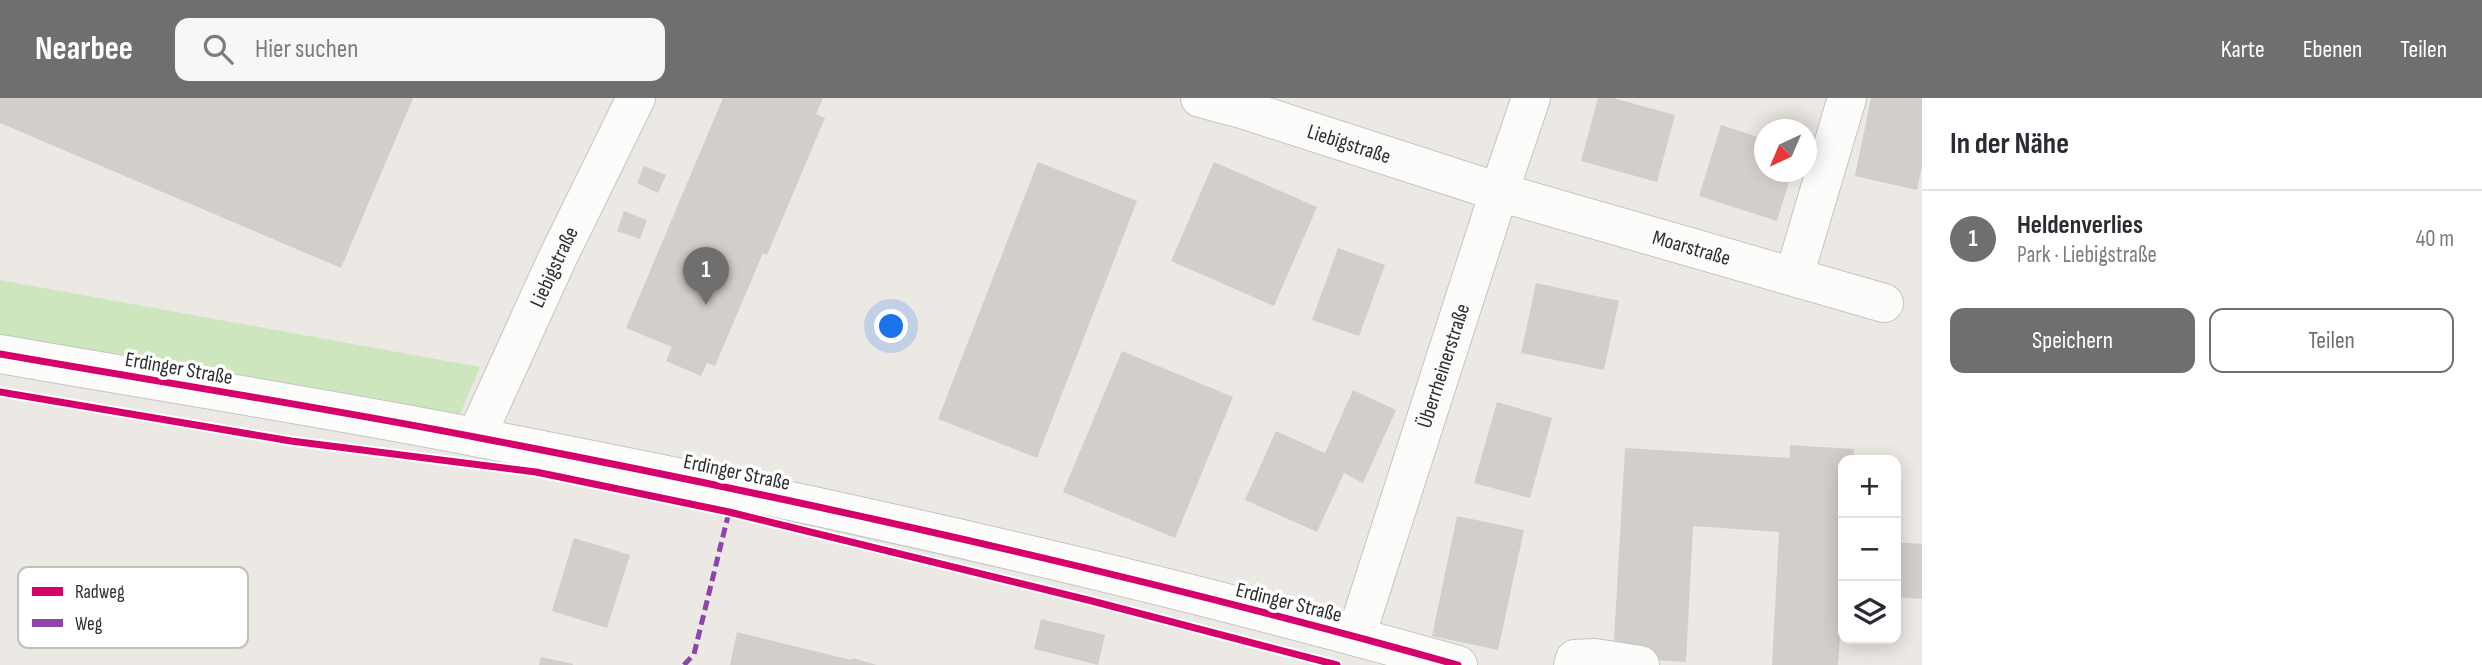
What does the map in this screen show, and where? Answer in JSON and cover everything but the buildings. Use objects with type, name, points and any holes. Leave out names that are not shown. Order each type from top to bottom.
[{"type":"street","name":"Liebigstraße","points":[[476,437],[557,259],[636,98]]},
{"type":"street","name":"Liebigstraße","points":[[1200,98],[1247,104],[1499,192]]},
{"type":"street","name":"Überrheinerstraße","points":[[1356,636],[1531,98]]},
{"type":"street","points":[[1794,276],[1847,98]]},
{"type":"street","name":"Moarstraße","points":[[1499,192],[1884,303]]},
{"type":"street","name":"Erdinger Straße","points":[[0,354],[476,437],[726,486],[1038,557],[1356,636],[1458,665]]},
{"type":"street","points":[[1573,665],[1575,659],[1595,658],[1640,665]]},
{"type":"green space","points":[[0,280],[480,367],[458,419],[334,404],[0,334]]},
{"type":"marked path","points":[[684,665],[694,654],[729,512]]},
{"type":"cycle path","points":[[0,354],[300,405],[726,487],[1094,570],[1458,665]]},
{"type":"cycle path","points":[[0,392],[291,441],[536,472],[729,512],[1092,601],[1337,665]]},
{"type":"place","name":"Heldenverlies","points":[[706,305]]}]
